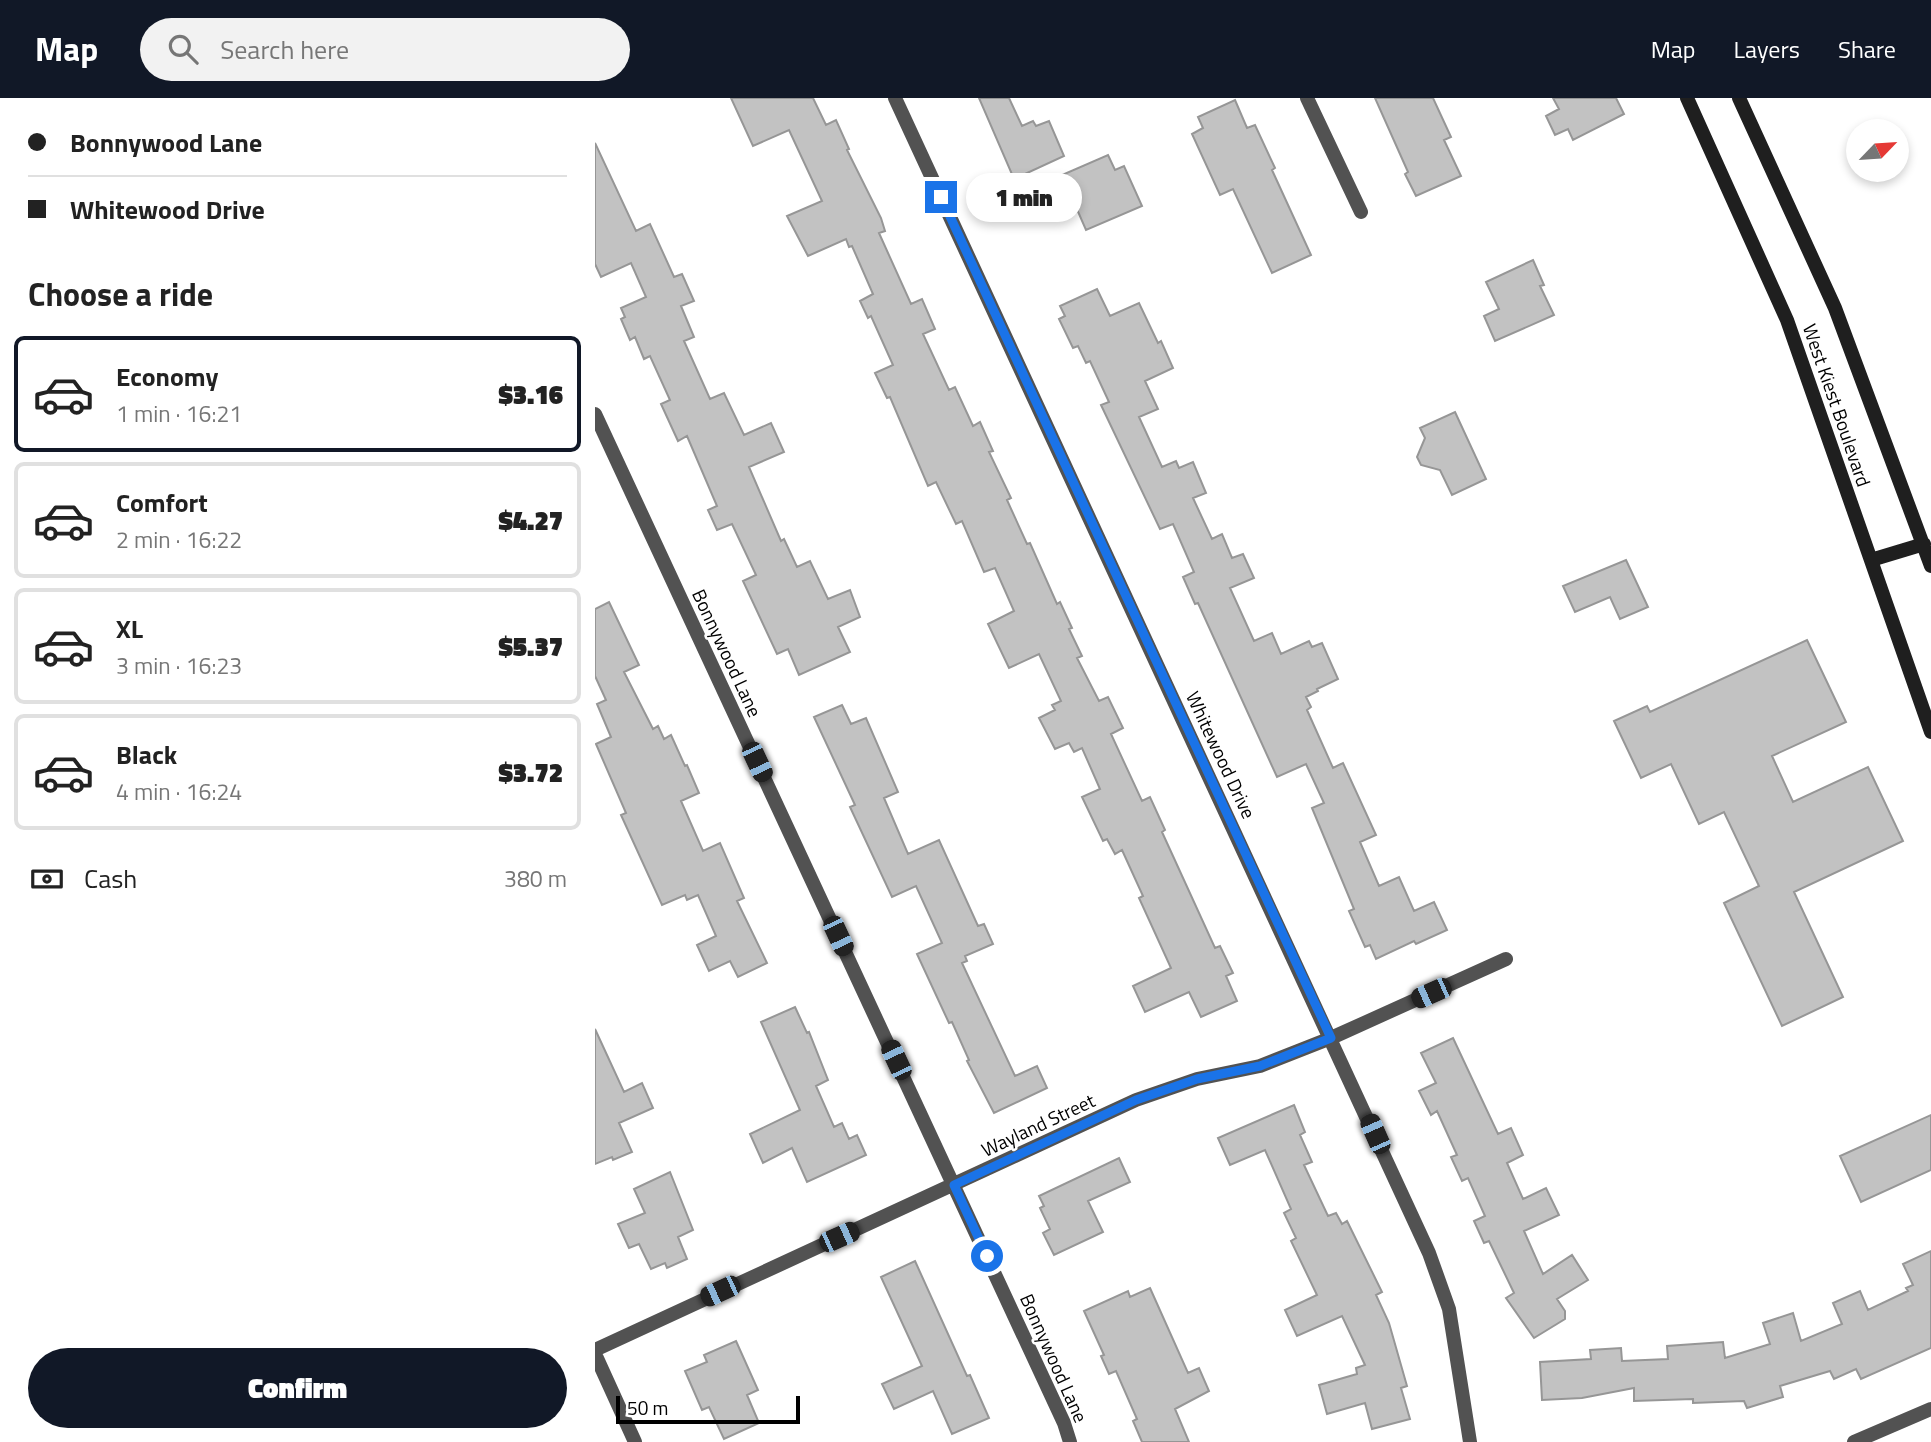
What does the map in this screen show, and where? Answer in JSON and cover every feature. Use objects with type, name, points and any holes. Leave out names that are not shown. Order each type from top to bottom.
[{"type":"main road","name":"West Kiest Boulevard","points":[[1687,98],[1787,320],[1931,732]]},
{"type":"main road","name":"West Kiest Boulevard","points":[[1739,98],[1835,308],[1931,566]]},
{"type":"main road","points":[[1871,560],[1924,544]]},
{"type":"street","name":"Whitewood Drive","points":[[895,98],[1429,1253],[1449,1309],[1470,1442]]},
{"type":"street","points":[[1307,98],[1361,212]]},
{"type":"street","name":"Bonnywood Lane","points":[[595,414],[1064,1423],[1070,1442]]},
{"type":"street","name":"Wayland Street","points":[[595,1352],[1136,1100],[1197,1079],[1260,1066],[1331,1038],[1506,959]]},
{"type":"street","points":[[595,1352],[635,1442]]},
{"type":"street","points":[[1854,1442],[1931,1409]]},
{"type":"building","points":[[731,98],[813,98],[826,125],[836,120],[849,149],[847,150],[881,218],[885,231],[879,233],[911,304],[922,299],[935,329],[923,334],[949,390],[955,387],[973,426],[980,422],[993,451],[989,452],[1011,498],[1007,500],[1057,604],[1060,602],[1072,628],[1069,629],[1082,656],[1077,658],[1099,701],[1108,697],[1123,728],[1111,734],[1142,801],[1150,797],[1165,830],[1162,832],[1215,948],[1220,946],[1233,973],[1226,976],[1237,1001],[1201,1017],[1189,992],[1145,1012],[1133,986],[1171,968],[1139,898],[1143,896],[1122,850],[1115,854],[1107,839],[1103,841],[1082,797],[1100,789],[1082,748],[1074,752],[1069,743],[1055,749],[1039,718],[1055,710],[1052,705],[1061,701],[1039,654],[1009,668],[988,624],[1014,611],[995,568],[984,572],[962,521],[956,524],[936,482],[928,486],[890,397],[887,398],[875,373],[893,365],[871,316],[868,318],[860,301],[873,294],[852,246],[849,247],[846,239],[808,256],[787,216],[822,201],[789,130],[753,146]]},
{"type":"building","points":[[979,98],[1009,98],[1022,126],[1033,121],[1036,126],[1049,121],[1064,156],[1014,179]]},
{"type":"building","points":[[1375,98],[1433,98],[1451,137],[1444,140],[1461,176],[1416,196]]},
{"type":"building","points":[[1553,98],[1616,98],[1624,114],[1573,140],[1568,129],[1555,135],[1546,116],[1559,109]]},
{"type":"building","points":[[1235,100],[1247,128],[1255,125],[1275,168],[1272,170],[1311,255],[1272,273],[1233,189],[1220,195],[1192,134],[1203,128],[1198,117]]},
{"type":"building","points":[[595,143],[636,231],[650,224],[674,277],[682,274],[694,301],[681,306],[694,337],[684,341],[710,399],[724,393],[744,435],[771,423],[784,452],[749,467],[781,541],[784,539],[797,567],[810,561],[828,599],[850,590],[860,617],[838,627],[850,652],[799,675],[788,649],[777,654],[743,581],[756,575],[732,524],[717,530],[708,510],[717,506],[687,436],[678,441],[661,404],[670,400],[650,356],[644,359],[635,337],[630,340],[621,319],[625,317],[621,308],[646,297],[631,263],[601,277],[595,264]]},
{"type":"building","points":[[1108,155],[1115,170],[1124,166],[1142,206],[1086,230],[1062,175]]},
{"type":"building","points":[[1533,260],[1544,285],[1540,286],[1554,315],[1495,341],[1484,316],[1499,309],[1486,282]]},
{"type":"building","points":[[1097,289],[1110,316],[1139,303],[1158,343],[1161,341],[1173,368],[1145,381],[1158,409],[1139,417],[1162,467],[1176,461],[1179,468],[1193,462],[1206,493],[1193,498],[1212,539],[1222,534],[1232,558],[1243,554],[1254,578],[1230,588],[1254,641],[1272,633],[1281,654],[1309,641],[1312,647],[1322,643],[1338,679],[1306,697],[1311,707],[1307,710],[1333,768],[1343,763],[1376,835],[1360,842],[1379,886],[1399,877],[1414,911],[1434,902],[1447,930],[1416,944],[1414,941],[1376,959],[1370,945],[1365,947],[1349,911],[1354,909],[1312,808],[1324,803],[1306,764],[1277,777],[1198,603],[1195,604],[1183,577],[1194,572],[1173,524],[1160,529],[1101,405],[1109,402],[1090,361],[1086,363],[1078,346],[1073,348],[1059,319],[1065,316],[1060,306]]},
{"type":"building","points":[[1455,412],[1486,479],[1452,495],[1440,470],[1421,465],[1417,457],[1425,438],[1420,428]]},
{"type":"building","points":[[1626,560],[1648,607],[1620,619],[1610,597],[1575,612],[1563,586]]},
{"type":"building","points":[[609,602],[639,665],[624,672],[653,729],[658,726],[664,739],[671,735],[685,766],[687,765],[699,793],[681,801],[703,851],[720,843],[744,898],[737,901],[767,963],[738,977],[730,961],[709,971],[697,945],[716,936],[698,895],[687,900],[685,895],[662,905],[621,815],[626,813],[596,744],[611,737],[597,704],[606,700],[595,676],[595,609]]},
{"type":"building","points":[[1807,640],[1846,722],[1772,756],[1793,802],[1868,767],[1903,841],[1794,892],[1843,997],[1782,1026],[1724,903],[1759,886],[1724,812],[1699,824],[1671,764],[1641,778],[1614,721],[1647,706],[1650,712]]},
{"type":"building","points":[[842,705],[851,724],[866,718],[898,792],[884,798],[908,854],[939,840],[978,926],[984,924],[993,944],[965,956],[967,961],[962,963],[1015,1076],[1037,1066],[1047,1088],[994,1113],[917,954],[942,943],[916,886],[892,897],[850,807],[855,805],[814,717]]},
{"type":"building","points":[[795,1007],[807,1033],[809,1032],[828,1080],[816,1086],[834,1127],[842,1123],[849,1139],[857,1135],[866,1155],[807,1182],[792,1148],[763,1163],[750,1134],[800,1110],[761,1022]]},
{"type":"building","points":[[595,1029],[624,1092],[642,1083],[653,1108],[619,1123],[632,1152],[595,1164]]},
{"type":"building","points":[[1453,1038],[1498,1134],[1511,1128],[1523,1155],[1507,1163],[1523,1199],[1546,1188],[1559,1215],[1524,1231],[1543,1274],[1572,1255],[1588,1280],[1557,1299],[1565,1311],[1565,1319],[1534,1338],[1506,1298],[1514,1293],[1489,1241],[1484,1243],[1474,1221],[1485,1216],[1468,1178],[1462,1181],[1451,1157],[1457,1155],[1437,1111],[1431,1115],[1419,1091],[1436,1083],[1421,1053]]},
{"type":"building","points":[[1294,1105],[1305,1132],[1300,1135],[1312,1162],[1304,1165],[1328,1216],[1336,1213],[1342,1224],[1347,1221],[1382,1292],[1376,1295],[1389,1323],[1407,1386],[1401,1388],[1410,1419],[1372,1429],[1365,1403],[1327,1414],[1319,1385],[1357,1374],[1356,1368],[1365,1365],[1342,1316],[1297,1336],[1285,1310],[1317,1295],[1291,1241],[1296,1238],[1284,1213],[1291,1209],[1265,1150],[1230,1165],[1218,1138]]},
{"type":"building","points":[[1931,1115],[1931,1170],[1861,1202],[1840,1156]]},
{"type":"building","points":[[1119,1158],[1130,1182],[1088,1201],[1103,1232],[1054,1255],[1043,1233],[1050,1229],[1040,1208],[1044,1206],[1039,1196]]},
{"type":"building","points":[[670,1172],[693,1230],[678,1237],[687,1259],[667,1268],[665,1263],[651,1269],[639,1244],[629,1248],[618,1224],[645,1213],[634,1189]]},
{"type":"building","points":[[1931,1251],[1931,1348],[1861,1379],[1856,1369],[1834,1379],[1830,1371],[1780,1386],[1783,1397],[1747,1408],[1744,1401],[1634,1401],[1634,1388],[1582,1398],[1542,1400],[1540,1362],[1591,1359],[1590,1350],[1621,1348],[1622,1361],[1668,1359],[1667,1346],[1723,1342],[1725,1358],[1770,1344],[1763,1323],[1793,1313],[1801,1341],[1842,1324],[1833,1303],[1860,1291],[1868,1310],[1908,1291],[1906,1288],[1913,1285],[1903,1264]]},
{"type":"building","points":[[915,1261],[989,1418],[952,1434],[933,1391],[894,1409],[882,1384],[922,1366],[881,1277]]},
{"type":"building","points":[[1150,1288],[1188,1373],[1199,1368],[1209,1391],[1175,1409],[1189,1442],[1142,1442],[1133,1421],[1137,1419],[1116,1371],[1109,1374],[1101,1356],[1104,1355],[1084,1311],[1128,1291],[1130,1297]]},
{"type":"building","points":[[736,1341],[758,1390],[747,1395],[759,1423],[724,1439],[709,1407],[702,1410],[685,1371],[707,1362],[704,1355]]},
{"type":"route","points":[[941,197],[1331,1038],[1260,1066],[1197,1079],[1136,1100],[954,1185],[987,1256]]}]
